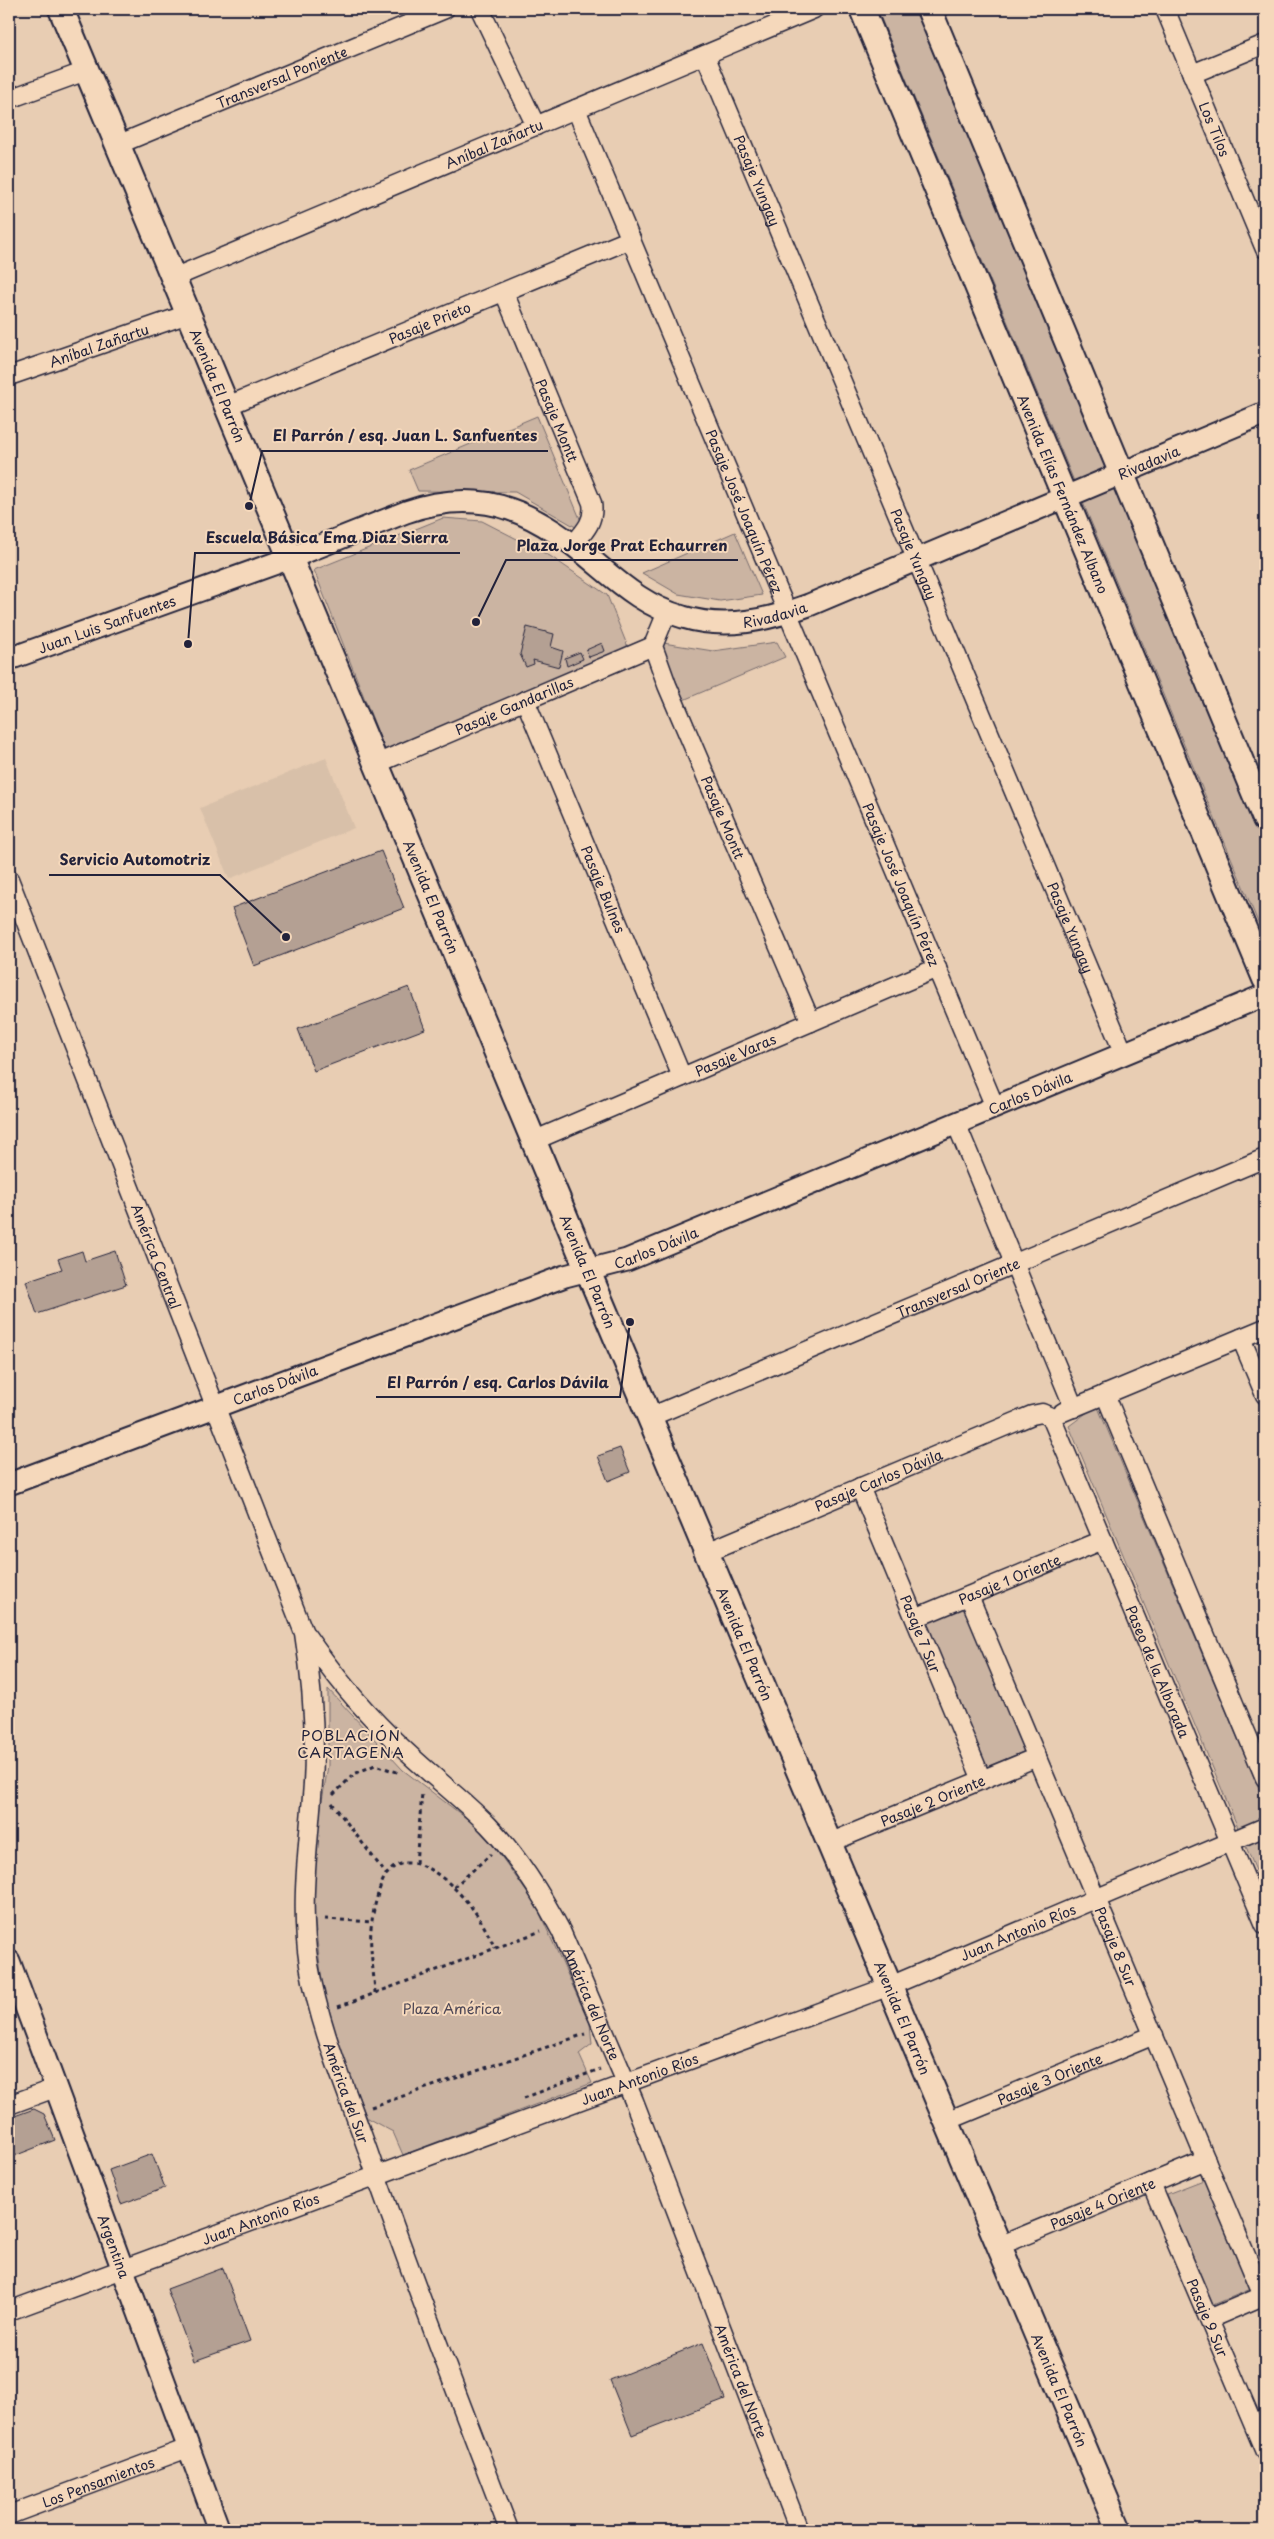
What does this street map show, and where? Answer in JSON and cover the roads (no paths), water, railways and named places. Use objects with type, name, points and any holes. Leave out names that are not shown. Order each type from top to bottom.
[{"type":"main road","name":"Avenida El Parrón","points":[[60,9],[588,1272],[1119,2530]]},
{"type":"main road","name":"Avenida Elías Fernández Albano","points":[[862,9],[1265,979]]},
{"type":"main road","points":[[929,9],[1265,819]]},
{"type":"street","name":"Transversal Poniente","points":[[117,145],[445,9]]},
{"type":"street","points":[[480,9],[536,126]]},
{"type":"street","name":"Aníbal Zañartu","points":[[173,278],[814,9]]},
{"type":"street","name":"Los Tilos","points":[[1165,9],[1192,74],[1260,221],[1265,249]]},
{"type":"street","points":[[1192,74],[1265,44]]},
{"type":"street","name":"Pasaje Yungay","points":[[706,54],[1124,1054]]},
{"type":"street","points":[[9,99],[86,71]]},
{"type":"street","name":"Pasaje José Joaquín Pérez","points":[[576,108],[995,1107]]},
{"type":"street","name":"Pasaje Prieto","points":[[227,406],[631,239]]},
{"type":"street","name":"Pasaje Montt","points":[[504,292],[592,503],[593,517],[590,524],[574,544]]},
{"type":"street","name":"Aníbal Zañartu","points":[[9,376],[188,314]]},
{"type":"street","name":"Rivadavia","points":[[290,558],[415,509],[458,501],[494,504],[512,508],[545,524],[574,544],[630,591],[667,612],[700,621],[718,623],[765,620],[917,559],[1265,413]]},
{"type":"street","name":"Juan Luis Sanfuentes","points":[[9,659],[290,558]]},
{"type":"street","points":[[653,646],[667,612]]},
{"type":"street","name":"Pasaje Montt","points":[[653,646],[667,685],[811,1022]]},
{"type":"street","name":"Pasaje Gandarillas","points":[[376,764],[653,646]]},
{"type":"street","name":"Pasaje Bulnes","points":[[525,700],[682,1077]]},
{"type":"street","name":"América Central","points":[[9,879],[304,1633]]},
{"type":"street","name":"Pasaje Varas","points":[[534,1140],[937,968]]},
{"type":"street","name":"Carlos Dávila","points":[[9,1484],[565,1276],[588,1272],[627,1260],[1265,995]]},
{"type":"street","points":[[956,1124],[1074,1408]]},
{"type":"street","name":"Transversal Oriente","points":[[650,1417],[1265,1158]]},
{"type":"street","points":[[1051,1417],[1265,1328]]},
{"type":"street","points":[[1242,1338],[1265,1395]]},
{"type":"street","points":[[1105,1394],[1265,1778]]},
{"type":"street","name":"Pasaje Carlos Dávila","points":[[707,1552],[1032,1415],[1042,1413],[1051,1417]]},
{"type":"street","name":"Paseo de la Alborada","points":[[1051,1417],[1265,1926]]},
{"type":"street","name":"Pasaje 7 Sur","points":[[860,1487],[982,1780]]},
{"type":"street","name":"Pasaje 1 Oriente","points":[[915,1618],[1103,1540]]},
{"type":"street","name":"Pasaje 8 Sur","points":[[969,1596],[1264,2296]]},
{"type":"street","name":"América del Norte","points":[[304,1633],[351,1694],[388,1734],[488,1825],[530,1877],[561,1931],[626,2084],[799,2530]]},
{"type":"street","name":"América del Sur","points":[[304,1633],[310,1675],[314,1734],[304,1882],[306,1940],[314,1990],[324,2028],[376,2176],[509,2530]]},
{"type":"street","name":"Pasaje 2 Oriente","points":[[830,1843],[1037,1757]]},
{"type":"street","name":"Juan Antonio Ríos","points":[[9,2311],[890,1986],[1265,1828]]},
{"type":"street","name":"Argentina","points":[[9,1961],[219,2530]]},
{"type":"street","name":"Pasaje 3 Oriente","points":[[947,2121],[1154,2035]]},
{"type":"street","points":[[9,2104],[55,2088]]},
{"type":"street","name":"Pasaje 4 Oriente","points":[[999,2246],[1206,2160]]},
{"type":"street","name":"Pasaje 9 Sur","points":[[1151,2183],[1265,2451]]},
{"type":"street","points":[[1209,2319],[1264,2296]]},
{"type":"street","name":"Los Pensamientos","points":[[9,2515],[188,2448]]},
{"type":"place","name":"El Parrón / esq. Juan L. Sanfuentes","points":[[249,506]]},
{"type":"place","name":"Plaza Jorge Prat Echaurren","points":[[476,622]]},
{"type":"place","name":"Escuela Básica Ema Diaz Sierra","points":[[188,644]]},
{"type":"place","name":"Servicio Automotriz","points":[[286,937]]},
{"type":"place","name":"El Parrón / esq. Carlos Dávila","points":[[630,1322]]},
{"type":"district","name":"POBLACIÓN CARTAGENA","points":[[351,1742]]},
{"type":"park label","name":"Plaza América","points":[[452,2008]]}]
